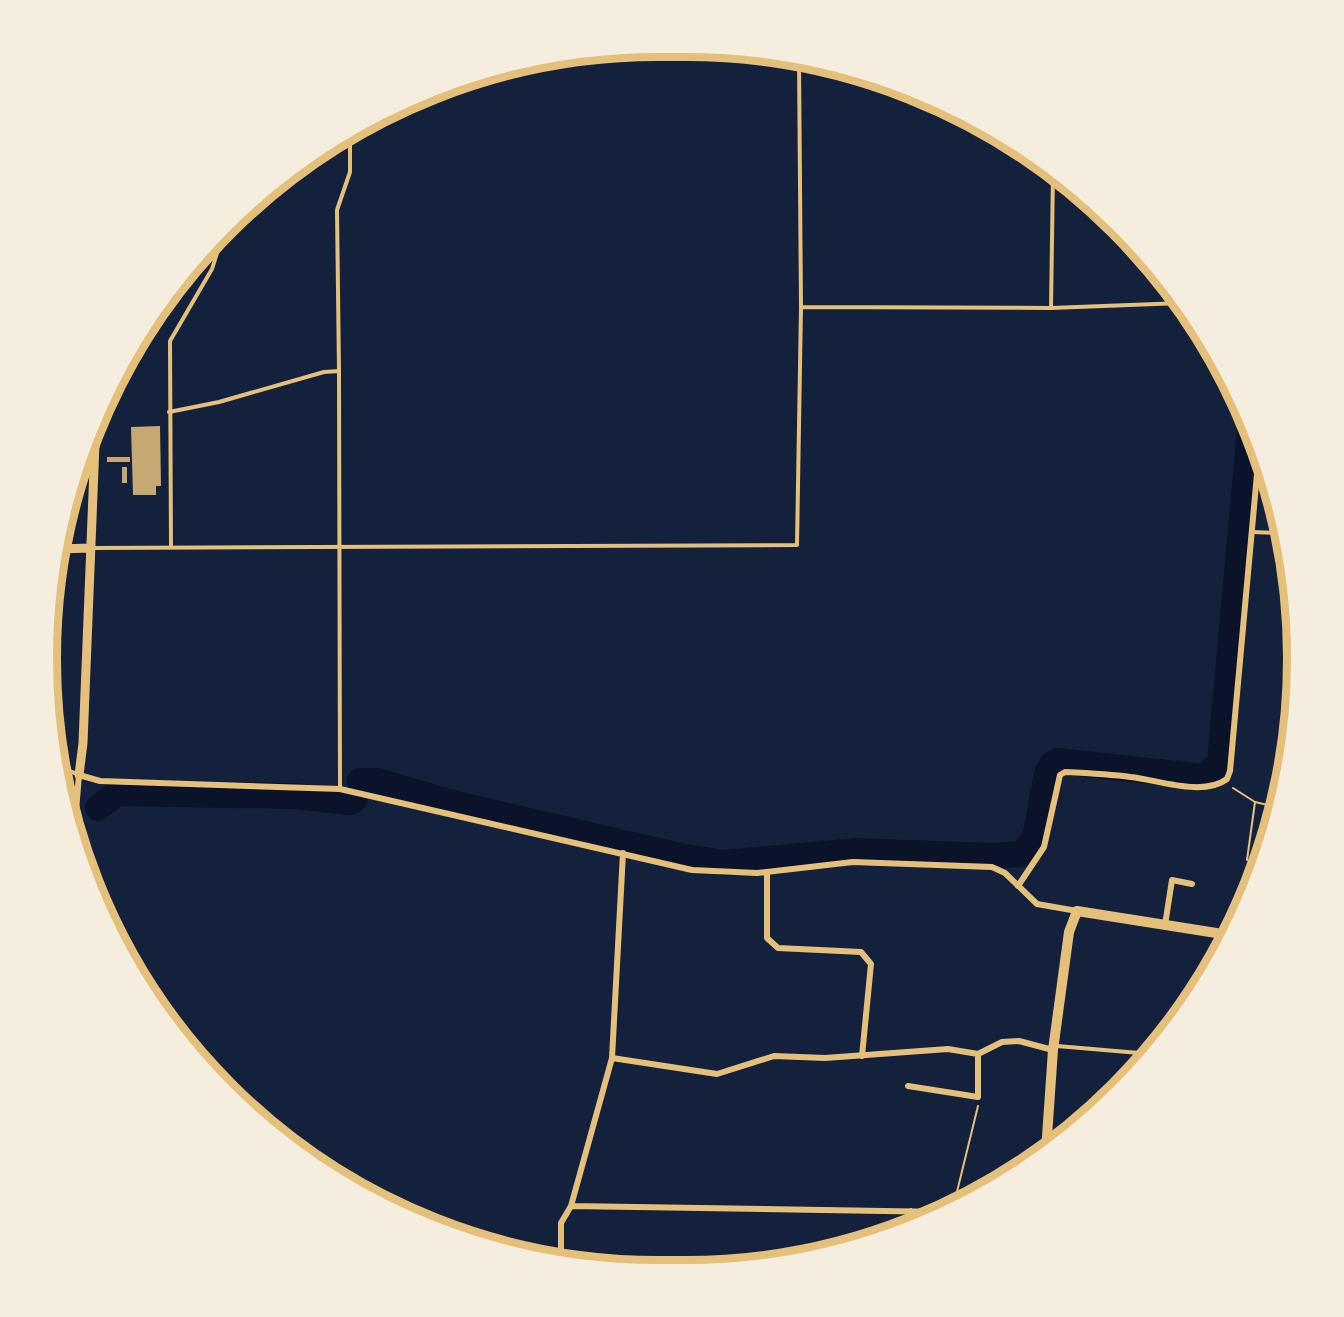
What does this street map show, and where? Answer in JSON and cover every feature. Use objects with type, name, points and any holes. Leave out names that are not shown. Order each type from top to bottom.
[{"type":"main road","points":[[1047,1140],[1053,1047],[1069,932],[1077,911],[1220,934]]},
{"type":"street","points":[[76,810],[83,743],[95,450]]},
{"type":"street","points":[[1018,886],[1044,847],[1060,775],[1072,772],[1130,777],[1190,786],[1213,786],[1227,779],[1230,771],[1257,472]]},
{"type":"street","points":[[68,549],[91,548]]},
{"type":"street","points":[[79,775],[99,782],[340,789],[692,870],[767,872],[853,862],[935,863],[992,867],[1005,873],[1037,904],[1077,911]]},
{"type":"street","points":[[561,1252],[561,1223],[572,1206],[612,1058],[623,853]]},
{"type":"street","points":[[767,872],[767,938],[778,948],[861,952],[871,964],[862,1056]]},
{"type":"street","points":[[1165,925],[1172,880],[1192,884]]},
{"type":"street","points":[[612,1058],[717,1074],[774,1056],[825,1058],[948,1049],[978,1054],[1002,1042],[1011,1041],[1053,1047]]},
{"type":"street","points":[[908,1086],[978,1097],[978,1054]]},
{"type":"street","points":[[572,1206],[922,1211]]},
{"type":"street","points":[[910,1216],[911,1211]]},
{"type":"lane","points":[[91,548],[797,545],[801,307],[799,68]]},
{"type":"lane","points":[[340,789],[337,210],[350,171],[350,143]]},
{"type":"lane","points":[[1051,308],[1053,182]]},
{"type":"lane","points":[[171,547],[170,341],[212,269],[218,249]]},
{"type":"lane","points":[[801,307],[1051,308],[1171,303]]},
{"type":"lane","points":[[170,412],[219,402],[324,372],[339,371]]},
{"type":"lane","points":[[1252,532],[1273,533]]},
{"type":"lane","points":[[68,771],[79,775]]},
{"type":"lane","points":[[1053,1047],[1141,1052]]},
{"type":"path","points":[[1227,779],[1233,789],[1255,802],[1269,805]]},
{"type":"path","points":[[1247,860],[1255,802]]},
{"type":"path","points":[[956,1196],[978,1097]]},
{"type":"building","points":[[160,426],[161,486],[156,486],[156,495],[133,495],[131,427]]},
{"type":"building","points":[[107,457],[130,457],[130,462],[107,462]]},
{"type":"building","points":[[122,467],[127,467],[127,483],[122,483]]},
{"type":"waterway","points":[[360,781],[377,781],[460,805],[680,856],[724,863],[856,851],[991,856],[1022,854],[1035,838],[1047,773],[1052,764],[1058,761],[1205,777],[1220,762],[1248,447]]},
{"type":"waterway","points":[[98,808],[117,793],[292,796],[351,802],[355,799]]}]
